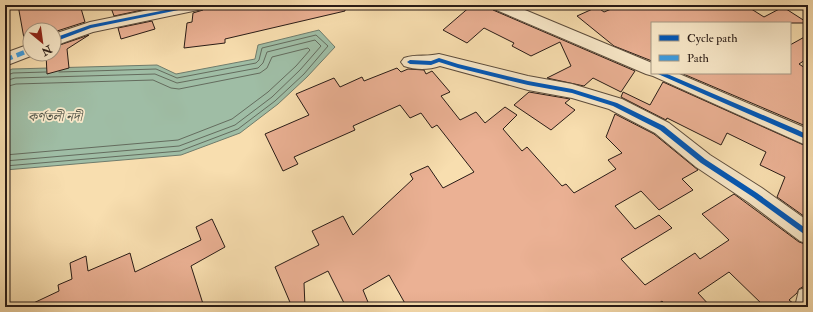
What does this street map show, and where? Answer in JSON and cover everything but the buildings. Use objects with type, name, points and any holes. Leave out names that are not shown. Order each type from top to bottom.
[{"type":"street","points":[[62,37],[90,27],[198,5]]},
{"type":"street","points":[[500,5],[651,70]]},
{"type":"street","points":[[5,60],[22,53]]},
{"type":"street","points":[[410,62],[431,63],[439,60],[507,78],[572,91],[615,104],[662,128],[703,161],[755,195],[808,234]]},
{"type":"street","points":[[662,74],[808,138]]},
{"type":"street","points":[[807,307],[808,299]]},
{"type":"water","name":"কর্ণতলী নদী","points":[[319,30],[335,47],[307,77],[278,104],[240,133],[181,155],[5,170],[5,73],[12,69],[157,65],[176,74],[255,59],[258,45]]},
{"type":"marked path","points":[[5,60],[22,53]]},
{"type":"cycle path","points":[[62,37],[90,27],[198,5]]},
{"type":"cycle path","points":[[410,62],[431,63],[439,60],[528,83],[572,91],[615,104],[662,128],[703,161],[755,195],[808,234]]},
{"type":"cycle path","points":[[662,74],[808,138]]}]
